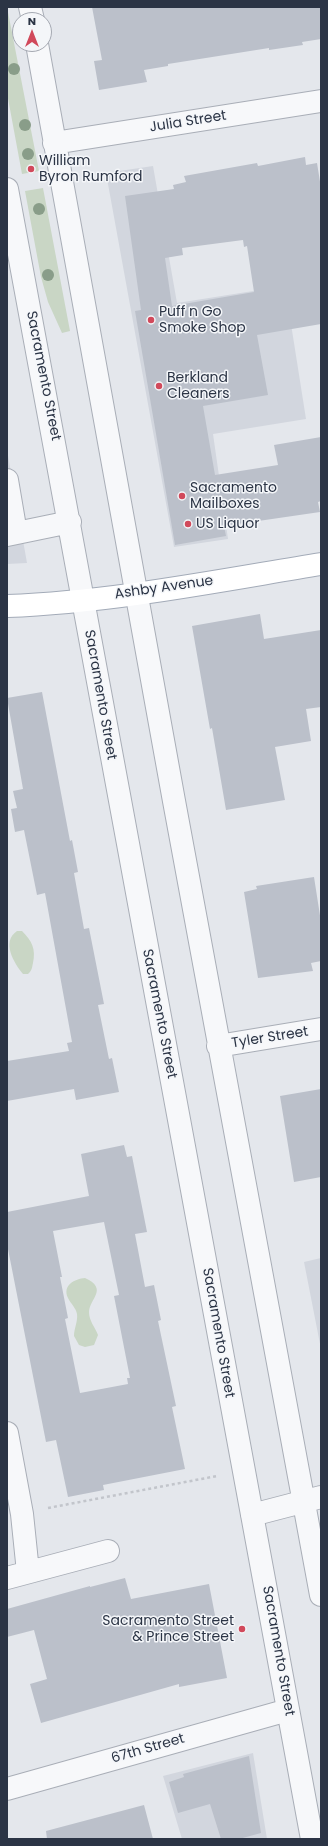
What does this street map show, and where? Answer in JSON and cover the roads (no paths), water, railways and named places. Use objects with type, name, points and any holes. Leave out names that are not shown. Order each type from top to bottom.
[{"type":"main road","name":"Ashby Avenue","points":[[7,606],[83,600],[136,593],[321,564]]},
{"type":"street","points":[[38,52],[218,1046],[312,1499],[321,1595]]},
{"type":"street","name":"Julia Street","points":[[54,143],[321,101]]},
{"type":"street","name":"Sacramento Street","points":[[7,189],[70,522],[83,600],[312,1839]]},
{"type":"street","points":[[7,480],[11,534],[70,522]]},
{"type":"street","name":"Tyler Street","points":[[218,1046],[321,1029]]},
{"type":"street","points":[[7,1433],[22,1514],[28,1572]]},
{"type":"street","points":[[252,1515],[312,1499]]},
{"type":"street","points":[[7,1578],[108,1551]]},
{"type":"street","name":"67th Street","points":[[7,1788],[288,1710]]},
{"type":"place","name":"William Byron Rumford","points":[[31,169]]},
{"type":"place","name":"Puff n Go Smoke Shop","points":[[151,320]]},
{"type":"place","name":"Berkland Cleaners","points":[[159,386]]},
{"type":"place","name":"Sacramento Mailboxes","points":[[182,496]]},
{"type":"place","name":"US Liquor","points":[[188,524]]},
{"type":"place","name":"Sacramento Street & Prince Street","points":[[242,1629]]}]
